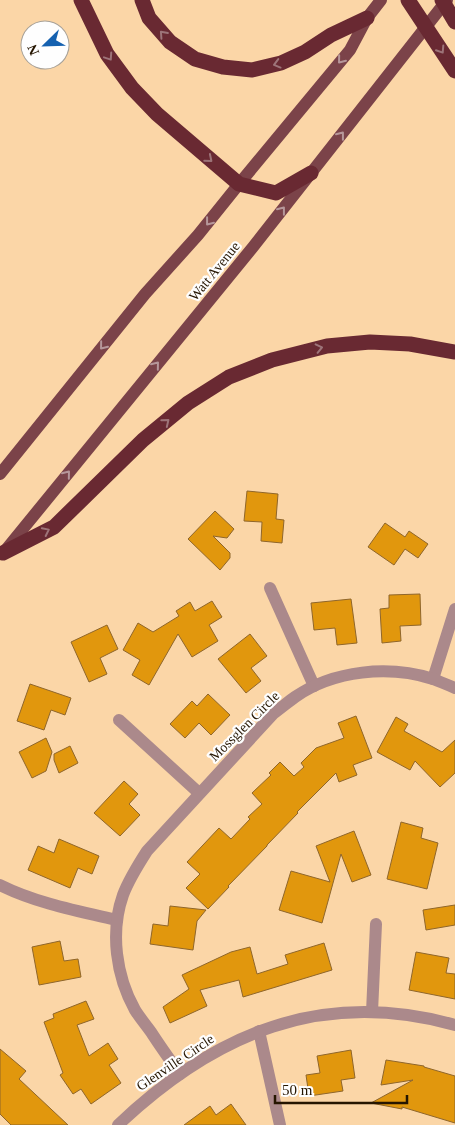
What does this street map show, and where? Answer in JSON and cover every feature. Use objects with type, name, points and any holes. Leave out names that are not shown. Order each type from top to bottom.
[{"type":"highway","points":[[81,0],[107,54],[132,88],[179,134],[239,184],[276,193],[311,173]]},
{"type":"highway","points":[[142,0],[149,18],[170,42],[195,59],[223,67],[252,70],[281,63],[305,52],[330,35],[367,18]]},
{"type":"highway","points":[[408,0],[455,71]]},
{"type":"highway","points":[[442,0],[455,22]]},
{"type":"highway","points":[[1,555],[54,527],[143,440],[188,403],[229,377],[272,360],[327,346],[370,342],[410,344],[455,352]]},
{"type":"main road","points":[[0,474],[145,294],[198,236],[350,50],[367,18],[382,0]]},
{"type":"main road","name":"Watt Avenue","points":[[1,555],[253,247],[447,0]]},
{"type":"street","points":[[270,588],[314,686]]},
{"type":"street","points":[[433,679],[455,609]]},
{"type":"street","name":"Mossglen Circle","points":[[180,1074],[136,1011],[125,988],[118,964],[117,920],[123,894],[133,871],[147,851],[274,714],[296,696],[314,686],[352,674],[395,672],[433,679],[455,688]]},
{"type":"street","points":[[119,720],[199,793]]},
{"type":"street","points":[[0,884],[57,906],[117,920]]},
{"type":"street","points":[[372,1012],[376,924]]},
{"type":"street","name":"Glenville Circle","points":[[118,1125],[142,1102],[202,1059],[232,1042],[282,1023],[344,1012],[372,1012],[423,1017],[455,1025]]},
{"type":"street","points":[[259,1031],[280,1125]]},
{"type":"building","points":[[247,491],[278,494],[276,519],[284,520],[282,543],[261,541],[262,522],[244,521]]},
{"type":"building","points":[[215,511],[234,529],[227,538],[213,536],[230,553],[230,558],[220,570],[188,539]]},
{"type":"building","points":[[385,523],[405,537],[409,531],[428,544],[418,558],[405,549],[394,565],[368,547]]},
{"type":"building","points":[[420,594],[421,625],[400,626],[401,641],[382,643],[380,609],[389,608],[389,595]]},
{"type":"building","points":[[351,599],[357,643],[337,645],[335,628],[314,630],[311,603]]},
{"type":"building","points":[[212,601],[222,617],[209,625],[218,641],[192,657],[178,634],[149,685],[132,675],[140,660],[123,650],[138,623],[153,632],[179,616],[176,611],[190,602],[195,611]]},
{"type":"building","points":[[107,625],[118,649],[100,658],[107,674],[89,682],[71,642]]},
{"type":"building","points":[[250,634],[267,656],[251,668],[261,681],[246,693],[218,659]]},
{"type":"building","points":[[30,684],[71,698],[65,715],[51,710],[44,730],[17,721]]},
{"type":"building","points":[[208,694],[230,715],[211,735],[199,723],[185,738],[170,724],[192,701],[197,706]]},
{"type":"building","points":[[356,716],[372,758],[353,765],[357,775],[339,782],[336,773],[297,812],[208,909],[186,888],[200,874],[187,862],[219,828],[231,839],[250,819],[248,817],[262,804],[252,793],[271,775],[269,773],[280,762],[294,776],[304,767],[301,763],[316,748],[344,738],[338,723]]},
{"type":"building","points":[[396,717],[408,724],[404,731],[442,752],[455,740],[455,773],[440,787],[415,761],[410,770],[377,752]]},
{"type":"building","points":[[46,738],[52,752],[46,771],[32,778],[19,752]]},
{"type":"building","points":[[70,746],[78,763],[59,773],[54,760],[54,754]]},
{"type":"building","points":[[124,781],[138,794],[129,804],[140,815],[120,836],[94,813]]},
{"type":"building","points":[[401,822],[423,828],[421,838],[438,843],[427,889],[387,879]]},
{"type":"building","points":[[354,831],[371,875],[352,882],[341,854],[322,923],[279,910],[291,871],[330,882],[316,846]]},
{"type":"building","points":[[59,839],[99,856],[92,874],[78,868],[70,888],[28,870],[38,846],[54,853]]},
{"type":"building","points":[[455,905],[455,925],[426,930],[423,910]]},
{"type":"building","points":[[170,906],[206,910],[197,921],[193,950],[150,944],[153,924],[168,926]]},
{"type":"building","points":[[60,941],[64,961],[78,959],[81,977],[39,985],[32,947]]},
{"type":"building","points":[[324,943],[332,970],[243,997],[239,980],[200,990],[207,1006],[170,1023],[163,1007],[189,989],[182,975],[231,952],[250,947],[257,974],[288,964],[285,955]]},
{"type":"building","points":[[416,952],[449,958],[446,973],[455,974],[455,999],[409,990]]},
{"type":"building","points":[[86,1001],[94,1019],[77,1025],[89,1056],[108,1043],[118,1059],[109,1065],[121,1083],[91,1104],[81,1089],[73,1094],[60,1075],[63,1073],[44,1022],[54,1018],[53,1014]]},
{"type":"building","points":[[0,1049],[26,1071],[19,1079],[68,1125],[11,1125],[0,1114]]},
{"type":"building","points":[[351,1050],[355,1078],[341,1080],[343,1091],[309,1096],[306,1075],[320,1073],[317,1056]]},
{"type":"building","points":[[386,1060],[424,1066],[455,1076],[455,1123],[402,1107],[402,1109],[371,1103],[413,1080],[381,1085]]},
{"type":"building","points":[[231,1104],[246,1125],[184,1125],[210,1106],[216,1115]]}]
